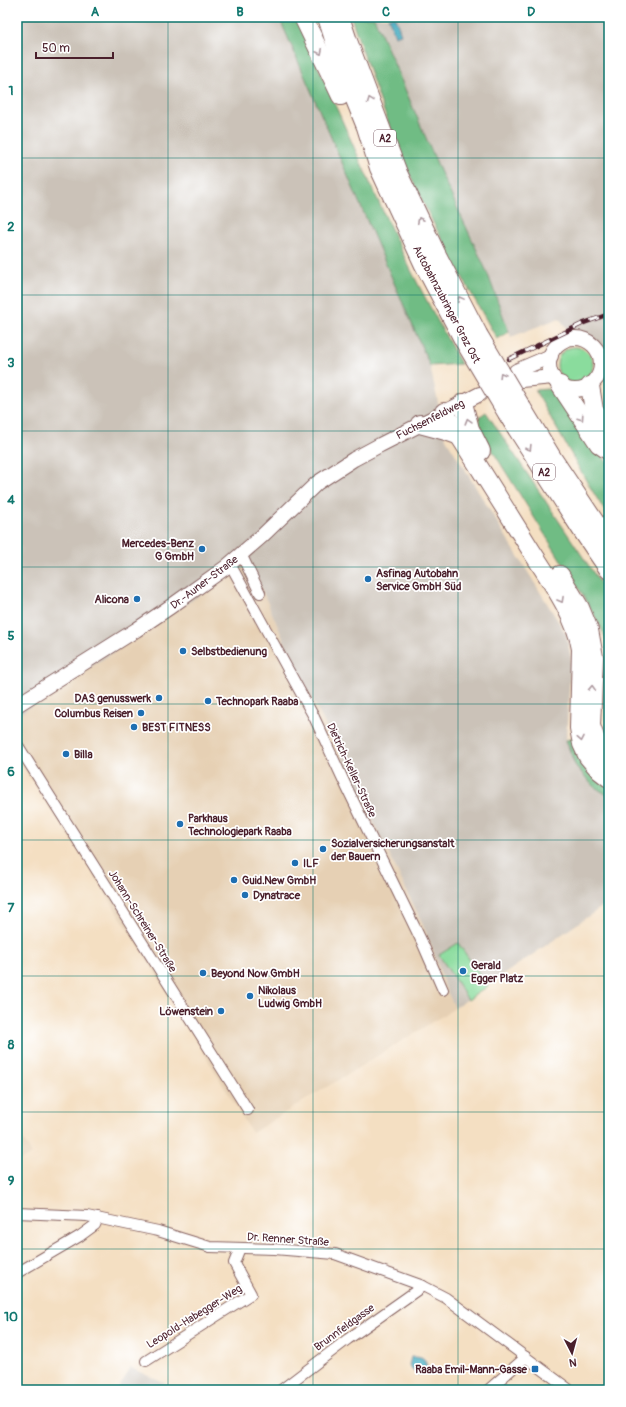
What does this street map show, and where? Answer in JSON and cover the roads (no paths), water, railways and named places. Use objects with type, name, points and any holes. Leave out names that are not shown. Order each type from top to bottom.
[{"type":"highway","points":[[303,17],[334,79],[356,130],[379,168]]},
{"type":"highway","name":"Autobahnzubringer Graz Ost","points":[[327,17],[345,75],[366,127],[379,168],[423,263],[471,337],[515,412],[569,510],[609,570]]},
{"type":"highway","name":"Autobahnzubringer Graz Ost","points":[[340,17],[398,173],[437,255],[471,337]]},
{"type":"highway","points":[[557,381],[599,444],[609,451]]},
{"type":"highway","points":[[590,386],[594,410],[609,434]]},
{"type":"highway","points":[[463,403],[470,429],[478,446],[586,619],[592,641],[594,657],[591,726],[600,754],[609,764]]},
{"type":"highway","points":[[444,412],[553,587],[574,625],[581,649],[579,728],[582,744],[588,757],[600,771],[609,778]]},
{"type":"highway","name":"Autobahnzubringer Graz Ost","points":[[515,412],[553,459],[609,544]]},
{"type":"highway","points":[[420,424],[460,436]]},
{"type":"main road","points":[[551,356],[518,375],[557,381],[573,389],[585,388],[590,386],[599,374],[601,363],[600,356],[596,348],[588,341],[576,338],[561,343],[556,347],[551,356],[550,366],[557,381]]},
{"type":"main road","name":"Fuchsenfeldweg","points":[[380,445],[480,394]]},
{"type":"main road","name":"Dr.-Auner-Straße","points":[[17,705],[170,607],[230,564],[262,536],[317,483],[354,459],[380,445]]},
{"type":"street","points":[[241,554],[260,593]]},
{"type":"street","name":"Dietrich-Keller-Straße","points":[[230,564],[314,716],[347,788],[422,942],[443,990]]},
{"type":"street","name":"Johann-Schreiner-Straße","points":[[17,744],[248,1110]]},
{"type":"street","name":"Dr. Renner Straße","points":[[17,1213],[87,1216],[158,1231],[210,1247],[274,1249],[335,1254],[423,1286],[446,1298],[570,1390]]},
{"type":"street","points":[[17,1273],[80,1236],[96,1225],[98,1218]]},
{"type":"street","name":"Leopold-Habegger-Weg","points":[[146,1361],[251,1294],[234,1263],[240,1248]]},
{"type":"street","name":"Brunnfeldgasse","points":[[281,1390],[348,1338],[423,1286]]},
{"type":"street","points":[[488,1390],[526,1357]]},
{"type":"water","points":[[388,17],[395,17],[401,34],[395,36]]},
{"type":"water","points":[[411,1357],[423,1359],[426,1362],[427,1369],[418,1375],[409,1365]]},
{"type":"railway","points":[[509,359],[584,323],[609,314]]},
{"type":"place","name":"Mercedes-Benz G GmbH","points":[[202,549]]},
{"type":"place","name":"Asfinag Autobahn Service GmbH Süd","points":[[368,579]]},
{"type":"place","name":"Alicona","points":[[137,599]]},
{"type":"place","name":"Selbstbedienung","points":[[183,651]]},
{"type":"place","name":"DAS genusswerk","points":[[159,698]]},
{"type":"place","name":"Technopark Raaba","points":[[208,701]]},
{"type":"place","name":"Columbus Reisen","points":[[141,713]]},
{"type":"place","name":"BEST FITNESS","points":[[134,727]]},
{"type":"place","name":"Billa","points":[[66,754]]},
{"type":"place","name":"Parkhaus Technologiepark Raaba","points":[[180,824]]},
{"type":"place","name":"Sozialversicherungsanstalt der Bauern","points":[[323,849]]},
{"type":"place","name":"ILF","points":[[295,863]]},
{"type":"place","name":"Guid.New GmbH","points":[[234,880]]},
{"type":"place","name":"Dynatrace","points":[[245,895]]},
{"type":"place","name":"Gerald Egger Platz","points":[[463,971]]},
{"type":"place","name":"Beyond Now GmbH","points":[[203,973]]},
{"type":"place","name":"Nikolaus Ludwig GmbH","points":[[250,996]]},
{"type":"place","name":"Löwenstein","points":[[221,1011]]},
{"type":"place","name":"Raaba Emil-Mann-Gasse","points":[[535,1369]]}]
